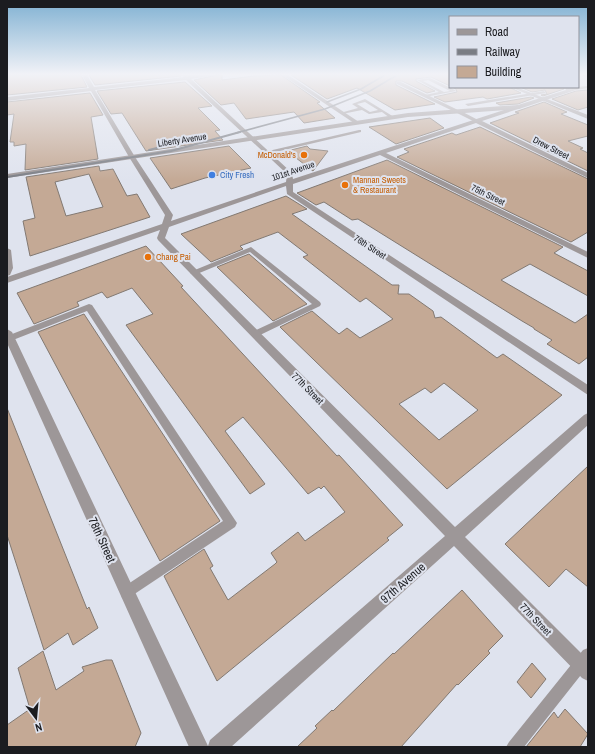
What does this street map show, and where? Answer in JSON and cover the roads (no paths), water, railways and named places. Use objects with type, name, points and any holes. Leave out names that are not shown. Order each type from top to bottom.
[{"type":"street","name":"77th Street","points":[[104,110],[169,215],[161,238],[455,536],[586,664]]},
{"type":"street","name":"76th Street","points":[[221,110],[290,174],[289,193],[588,391]]},
{"type":"street","points":[[338,110],[356,122]]},
{"type":"street","name":"Liberty Avenue","points":[[408,115],[432,110]]},
{"type":"street","name":"Liberty Avenue","points":[[7,176],[356,122],[408,115],[470,110]]},
{"type":"street","name":"101st Avenue","points":[[7,280],[380,152],[509,110]]},
{"type":"street","points":[[571,110],[588,117]]},
{"type":"street","name":"Drew Street","points":[[457,111],[588,176]]},
{"type":"street","name":"75th Street","points":[[380,152],[588,255]]},
{"type":"street","points":[[7,250],[10,268],[7,273]]},
{"type":"street","name":"78th Street","points":[[8,335],[199,747]]},
{"type":"street","name":"97th Avenue","points":[[217,747],[588,418]]},
{"type":"lane","points":[[342,113],[356,110]]},
{"type":"lane","points":[[364,110],[369,113],[382,111],[392,117]]},
{"type":"lane","points":[[267,152],[359,131]]},
{"type":"lane","points":[[194,272],[251,249],[317,304],[255,334]]},
{"type":"lane","points":[[8,335],[89,307],[231,523],[127,593]]},
{"type":"lane","points":[[514,747],[586,664]]},
{"type":"railway","points":[[236,133],[321,110]]},
{"type":"railway","points":[[7,177],[171,151],[240,132]]},
{"type":"railway","points":[[149,150],[192,139]]},
{"type":"place","name":"McDonald's","points":[[304,155]]},
{"type":"place","name":"City Fresh","points":[[212,175]]},
{"type":"place","name":"Mannan Sweets & Restaurant","points":[[345,185]]},
{"type":"place","name":"Chang Pai","points":[[148,257]]}]
